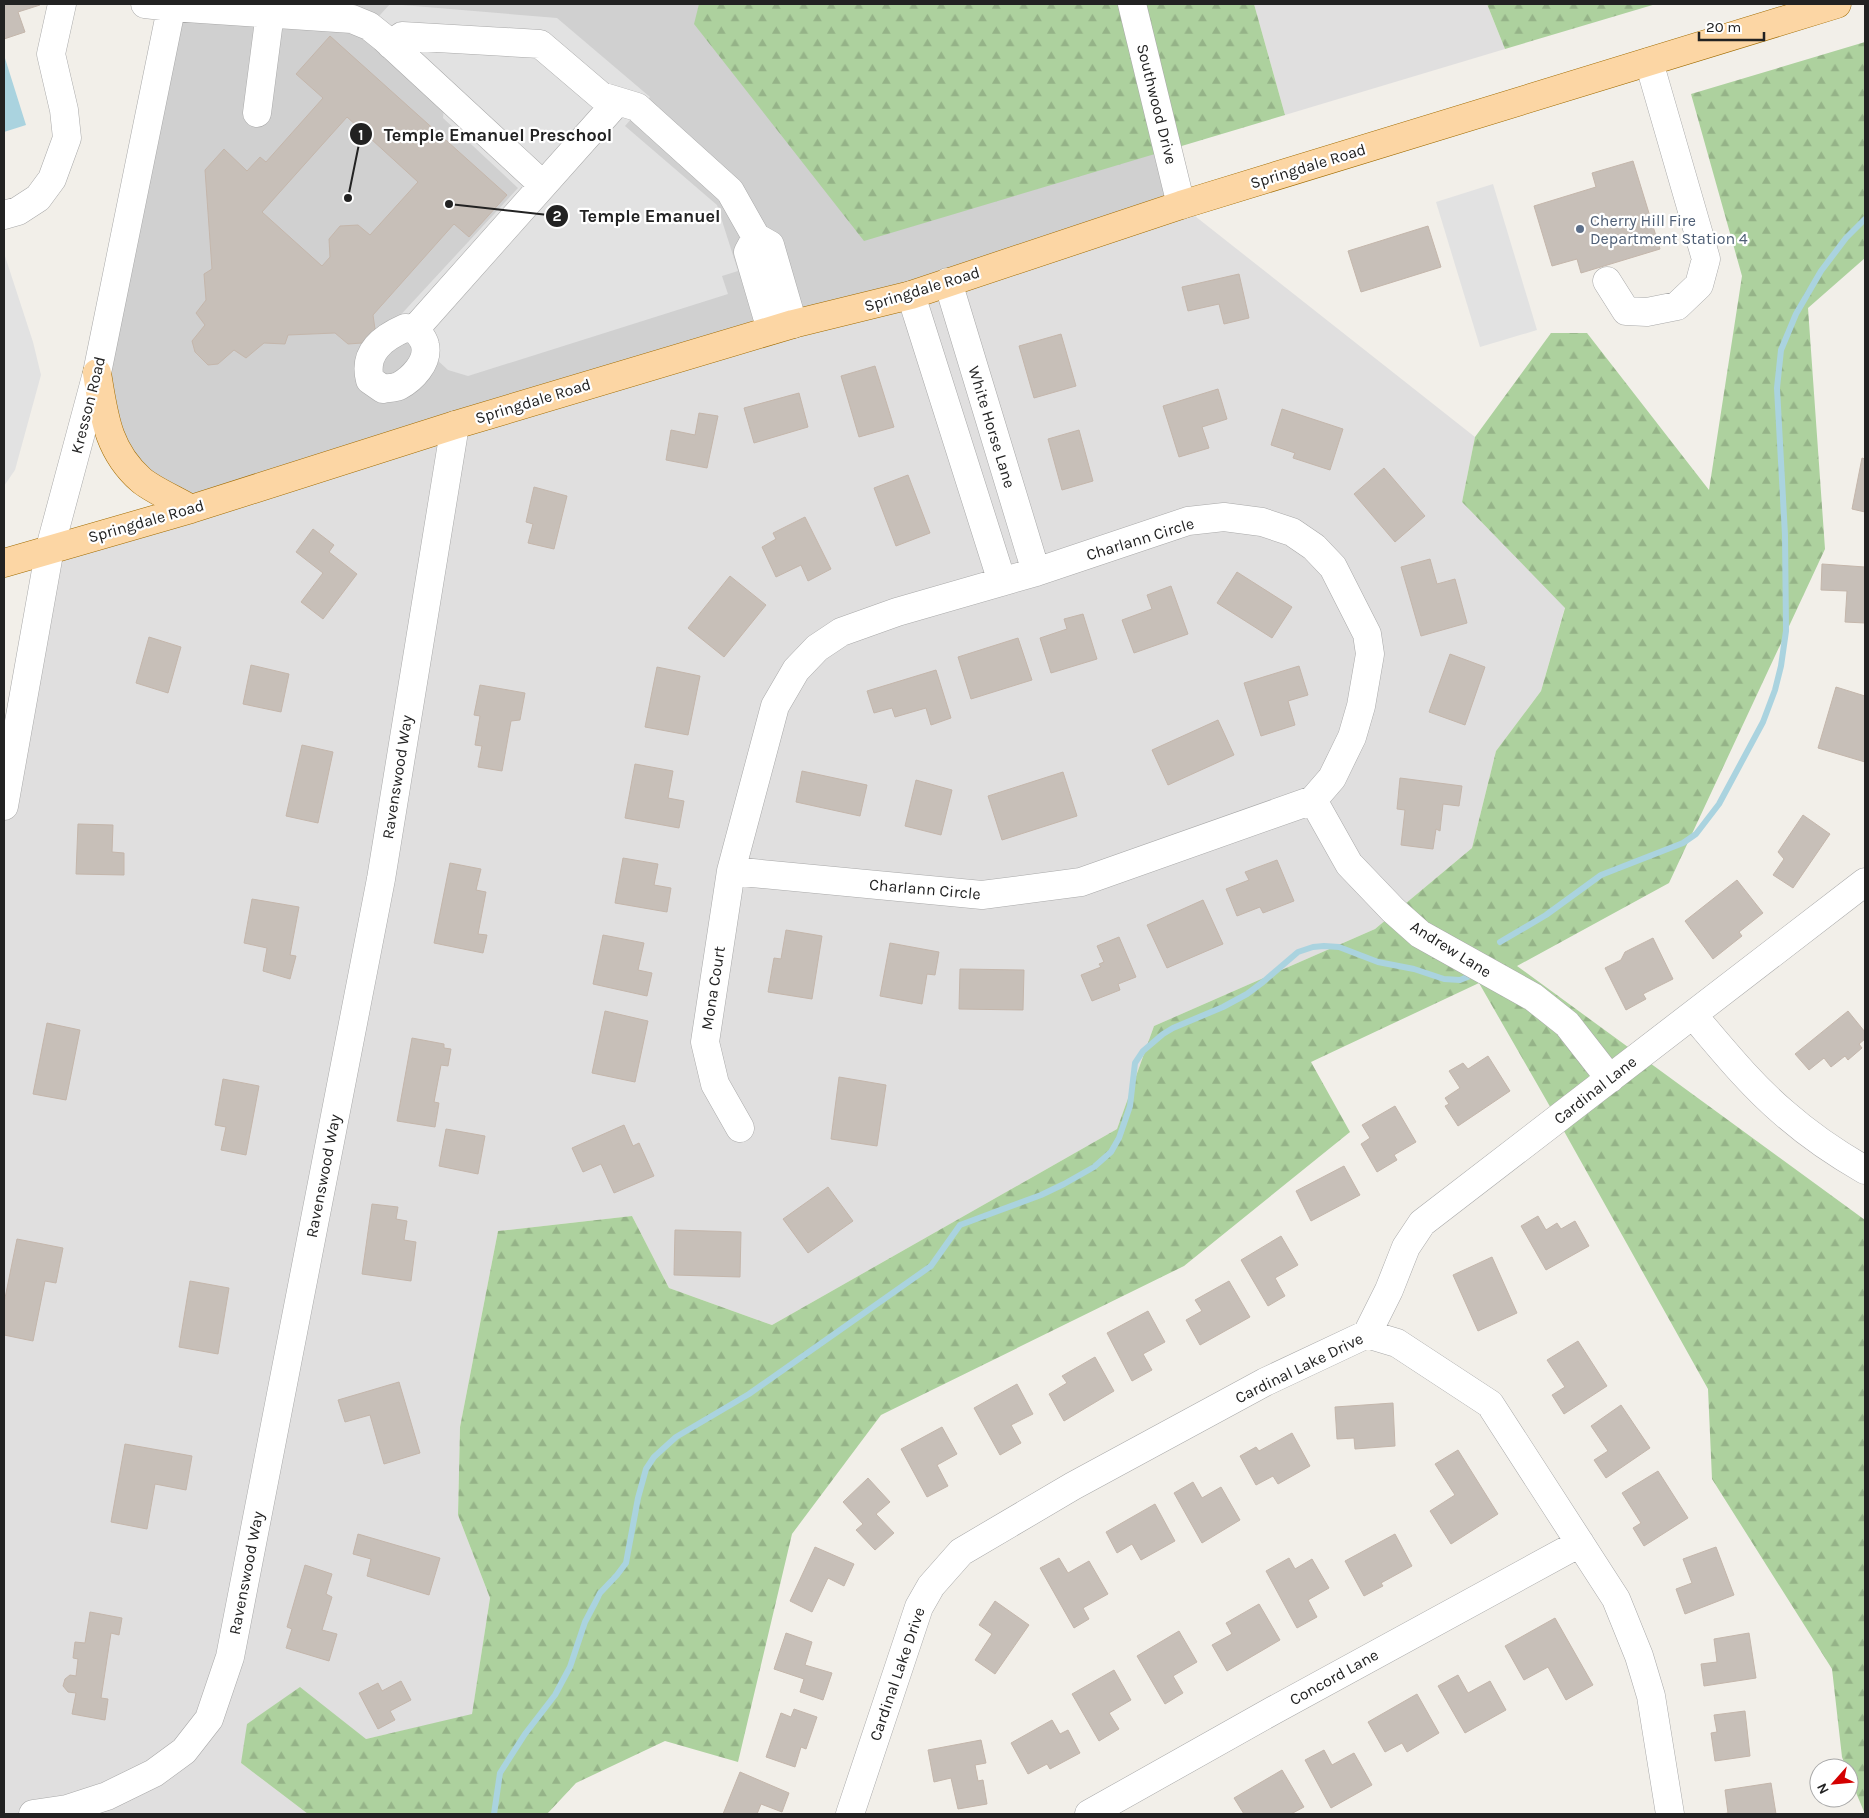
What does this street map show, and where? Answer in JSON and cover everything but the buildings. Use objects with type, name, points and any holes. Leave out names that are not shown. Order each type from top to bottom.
[{"type":"main road","name":"Springdale Road","points":[[4,563],[191,508],[455,425],[782,327],[911,295],[1181,205],[1649,62],[1808,8],[1837,4]]},
{"type":"main road","points":[[97,373],[105,425],[119,456],[142,481],[191,508]]},
{"type":"street","points":[[4,215],[18,210],[38,198],[52,179],[67,138],[64,110],[50,54],[62,4]]},
{"type":"street","name":"Southwood Drive","points":[[1132,4],[1181,205]]},
{"type":"street","points":[[163,5],[352,18],[369,26],[543,185]]},
{"type":"street","name":"Kresson Road","points":[[4,806],[50,548],[97,373],[163,5]]},
{"type":"street","points":[[257,113],[270,13]]},
{"type":"street","points":[[391,45],[402,36],[540,44],[601,96],[637,107],[730,191],[756,237],[748,252],[782,327]]},
{"type":"street","points":[[1607,281],[1626,311],[1647,312],[1677,306],[1698,285],[1706,259],[1649,62]]},
{"type":"street","points":[[415,329],[617,102]]},
{"type":"street","name":"White Horse Lane","points":[[948,282],[1036,572]]},
{"type":"street","points":[[911,295],[1002,582]]},
{"type":"street","name":"Ravenswood Way","points":[[33,1814],[67,1809],[107,1796],[154,1773],[184,1751],[209,1719],[230,1657],[380,878],[455,425]]},
{"type":"street","name":"Charlann Circle","points":[[1224,517],[1262,522],[1292,532],[1314,547],[1333,567],[1367,634],[1370,654],[1361,706],[1352,737],[1332,778],[1313,800],[1080,882],[982,895],[731,871],[775,706],[796,670],[817,648],[841,632],[897,612],[1002,582],[1188,521],[1224,517]]},
{"type":"street","name":"Andrew Lane","points":[[1313,800],[1349,864],[1393,910],[1420,934],[1540,1003],[1567,1024],[1610,1079]]},
{"type":"street","name":"Mona Court","points":[[731,871],[705,1042],[716,1084],[740,1128]]},
{"type":"street","name":"Cardinal Lane","points":[[1367,1334],[1389,1290],[1406,1247],[1422,1223],[1865,882]]},
{"type":"street","points":[[1693,1015],[1739,1069],[1784,1113],[1837,1154],[1865,1170]]},
{"type":"street","name":"Cardinal Lake Drive","points":[[850,1814],[918,1607],[931,1586],[962,1552],[1074,1486],[1264,1382],[1367,1334],[1397,1343],[1490,1404],[1616,1599],[1639,1656],[1651,1696],[1670,1814]]},
{"type":"street","name":"Concord Lane","points":[[1089,1814],[1274,1710],[1580,1543]]},
{"type":"shaded area","points":[[172,4],[1132,4],[1181,205],[191,509],[142,481],[97,373]]},
{"type":"shaded area","points":[[390,4],[557,18],[650,97],[625,126],[717,205],[738,271],[722,276],[728,294],[468,376],[448,370],[395,321],[518,188],[443,118],[444,108],[362,35]]},
{"type":"shaded area","points":[[1254,4],[1487,4],[1505,49],[1285,115]]},
{"type":"shaded area","points":[[1493,184],[1537,330],[1480,347],[1436,202]]},
{"type":"shaded area","points":[[1181,205],[1475,437],[1462,502],[1565,607],[1541,691],[1496,751],[1472,848],[1375,929],[1154,1026],[1117,1129],[772,1325],[669,1288],[632,1216],[498,1231],[460,1427],[458,1515],[490,1598],[472,1715],[366,1739],[241,1763],[308,1814],[4,1814],[4,806],[50,548]]},
{"type":"shaded area","points":[[4,253],[33,342],[41,375],[15,470],[4,486]]},
{"type":"green space","points":[[699,4],[1254,4],[1285,115],[864,241],[694,24]]},
{"type":"green space","points":[[1487,4],[1656,4],[1505,49]]},
{"type":"green space","points":[[1865,42],[1865,258],[1808,308],[1825,549],[1669,883],[1517,966],[1865,1220],[1865,1814],[1859,1800],[1859,1758],[1842,1757],[1832,1669],[1712,1479],[1708,1389],[1479,983],[1311,1062],[1350,1132],[1184,1266],[881,1415],[792,1534],[738,1762],[665,1741],[576,1783],[547,1814],[308,1814],[241,1763],[247,1724],[300,1687],[366,1739],[472,1714],[490,1598],[458,1515],[460,1427],[498,1231],[632,1216],[669,1288],[772,1325],[1117,1129],[1154,1026],[1375,929],[1472,848],[1496,751],[1541,691],[1565,608],[1462,502],[1475,437],[1551,333],[1587,333],[1709,490],[1742,276],[1691,94]]},
{"type":"water","points":[[4,55],[26,125],[4,132]]},
{"type":"waterway","points":[[1500,942],[1546,915],[1601,875],[1683,843],[1696,834],[1719,804],[1763,722],[1775,690],[1786,631],[1785,535],[1777,388],[1781,350],[1796,314],[1821,271],[1846,238],[1865,219]]},
{"type":"waterway","points":[[494,1814],[500,1773],[525,1734],[555,1695],[570,1667],[585,1622],[600,1593],[626,1563],[638,1498],[646,1469],[654,1457],[676,1437],[749,1394],[931,1266],[960,1225],[1041,1195],[1094,1167],[1111,1152],[1119,1138],[1130,1106],[1135,1063],[1143,1051],[1173,1028],[1223,1007],[1247,994],[1298,952],[1313,947],[1339,947],[1378,962],[1414,969],[1444,979],[1460,980],[1470,976]]},
{"type":"place","name":"Temple Emanuel Preschool","points":[[348,198]]},
{"type":"place","name":"Temple Emanuel","points":[[449,204]]},
{"type":"place","name":"Cherry Hill Fire Department Station 4","points":[[1580,229]]}]
